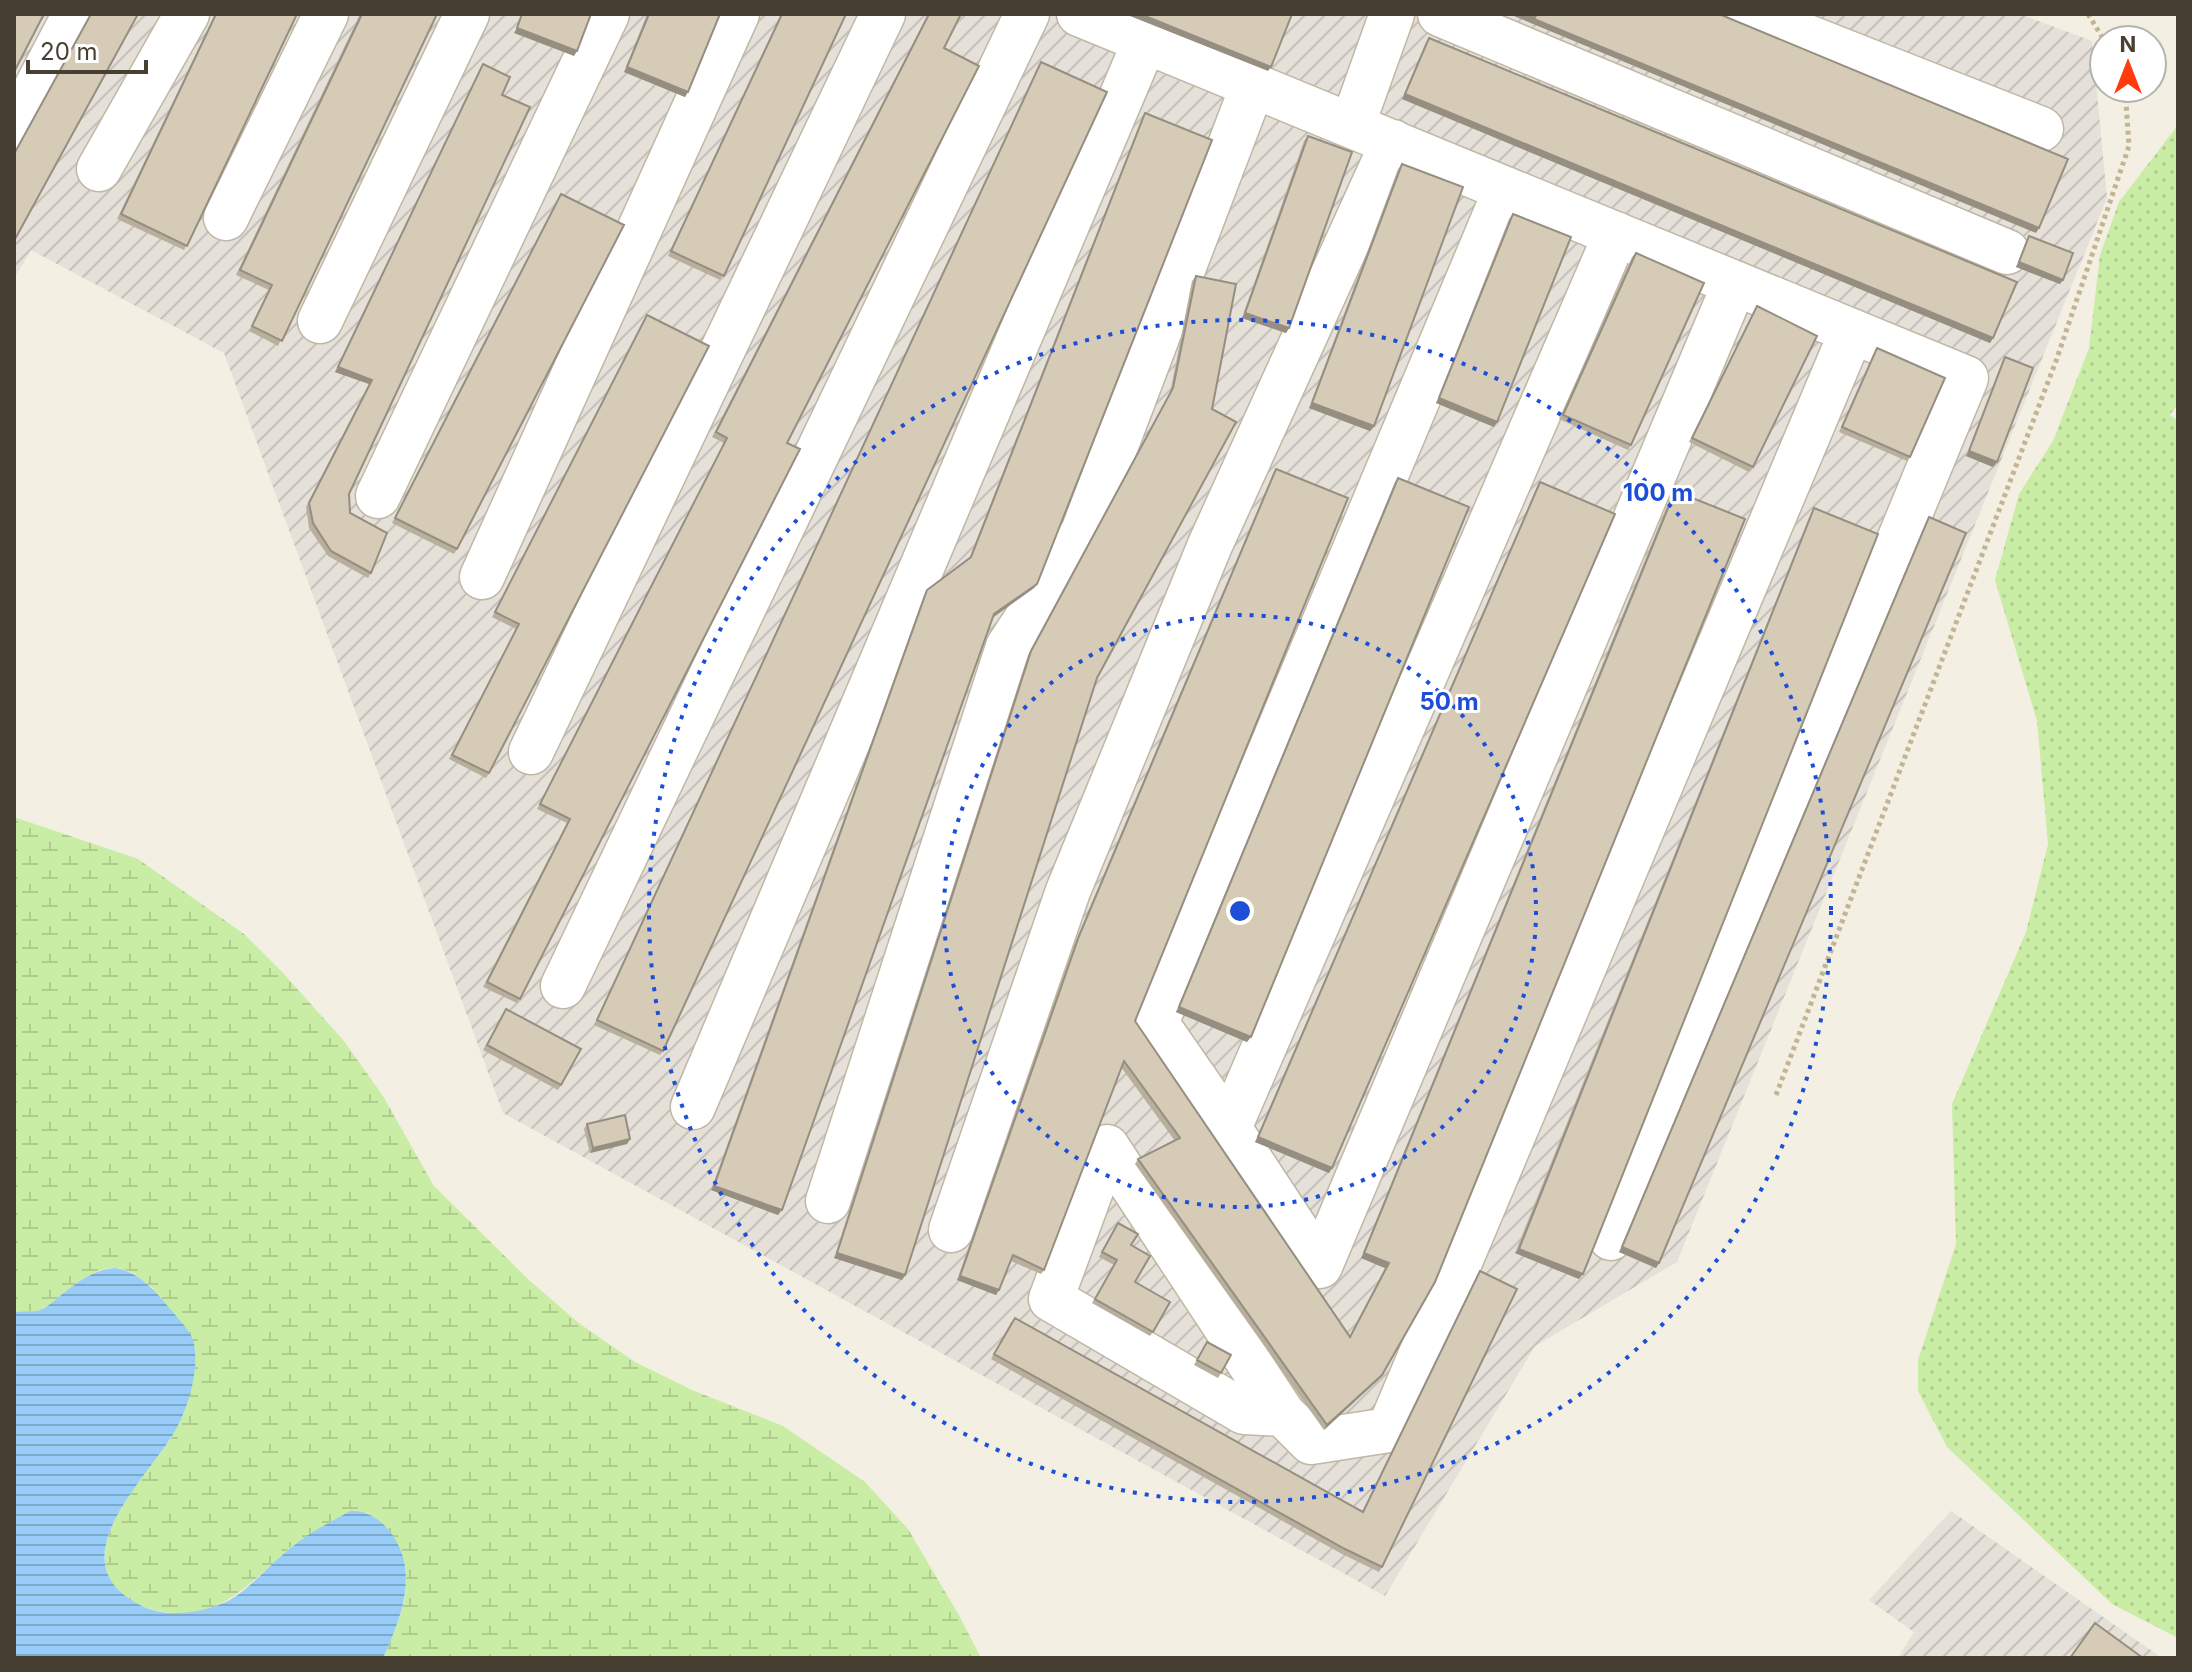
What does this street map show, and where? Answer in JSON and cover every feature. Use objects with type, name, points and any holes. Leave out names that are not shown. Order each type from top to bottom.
[{"type":"street","points":[[14,130],[75,14]]},
{"type":"street","points":[[99,169],[187,14]]},
{"type":"street","points":[[226,218],[326,14]]},
{"type":"street","points":[[320,321],[467,14]]},
{"type":"street","points":[[378,496],[607,14]]},
{"type":"street","points":[[482,577],[737,14]]},
{"type":"street","points":[[531,752],[883,14]]},
{"type":"street","points":[[563,986],[1027,14]]},
{"type":"street","points":[[1079,14],[1966,378],[1611,1238]]},
{"type":"street","points":[[1352,126],[1392,14]]},
{"type":"street","points":[[1440,14],[2007,252]]},
{"type":"street","points":[[1749,14],[2041,129]]},
{"type":"street","points":[[693,1107],[1145,41]]},
{"type":"street","points":[[828,1201],[1008,647],[1083,532],[1253,85]]},
{"type":"street","points":[[951,1230],[1074,877],[1210,545],[1393,142]]},
{"type":"street","points":[[1506,189],[1156,1023],[1320,1266],[1735,283]]},
{"type":"street","points":[[1229,1128],[1616,234]]},
{"type":"street","points":[[1283,1414],[1244,1412],[1051,1299],[1107,1147],[1283,1414],[1311,1442],[1389,1430],[1852,331]]},
{"type":"path","points":[[1776,1095],[2056,361],[2129,146],[2126,104]]},
{"type":"shaded area","points":[[14,14],[2020,14],[2088,40],[2088,104],[2098,104],[2107,198],[1677,1262],[1535,1346],[1385,1596],[503,1113],[224,353],[31,250],[14,279]]},
{"type":"shaded area","points":[[1951,1511],[2162,1658],[1898,1658],[1914,1632],[1869,1600]]},
{"type":"green space","points":[[2178,125],[2178,404],[2170,415],[2178,421],[2178,1638],[2112,1604],[1947,1447],[1918,1391],[1918,1360],[1956,1244],[1952,1104],[2026,932],[2048,844],[2037,721],[1995,580],[2019,494],[2053,441],[2089,348],[2100,255],[2119,202]]},
{"type":"green space","points":[[14,817],[138,859],[244,934],[344,1041],[383,1096],[434,1186],[530,1281],[580,1324],[635,1362],[692,1390],[783,1426],[865,1482],[908,1529],[981,1658],[383,1658],[399,1618],[406,1581],[398,1546],[386,1529],[368,1513],[295,1544],[245,1588],[208,1609],[182,1613],[153,1610],[137,1604],[115,1587],[106,1567],[106,1545],[114,1522],[142,1475],[172,1437],[153,1288],[129,1271],[103,1269],[82,1279],[45,1308],[14,1312]]},
{"type":"water","points":[[115,1268],[132,1274],[160,1297],[189,1332],[195,1352],[191,1391],[176,1429],[113,1524],[106,1547],[106,1568],[117,1588],[140,1605],[161,1612],[184,1613],[207,1609],[236,1596],[285,1552],[313,1532],[350,1511],[366,1513],[388,1529],[398,1544],[406,1576],[402,1609],[383,1658],[14,1658],[14,1312],[45,1308],[86,1277]]},
{"type":"building","points":[[14,14],[44,14],[14,72]]},
{"type":"building","points":[[91,14],[138,14],[14,241],[14,154]]},
{"type":"building","points":[[216,14],[297,14],[187,246],[121,214]]},
{"type":"building","points":[[362,14],[437,14],[282,341],[252,326],[272,285],[240,270]]},
{"type":"building","points":[[522,14],[591,14],[577,51],[517,28]]},
{"type":"building","points":[[649,14],[720,14],[688,92],[627,67]]},
{"type":"building","points":[[782,14],[846,14],[724,276],[671,251]]},
{"type":"building","points":[[929,14],[961,14],[944,48],[979,66],[787,443],[800,449],[520,999],[487,982],[570,819],[540,804],[727,438],[716,432]]},
{"type":"building","points":[[1140,14],[1292,14],[1271,67]]},
{"type":"building","points":[[1537,14],[1719,14],[2068,159],[2039,228],[1534,19]]},
{"type":"building","points":[[1429,38],[2017,282],[1993,338],[1405,94]]},
{"type":"building","points":[[1041,62],[1107,92],[663,1051],[597,1020]]},
{"type":"building","points":[[483,64],[510,77],[502,95],[530,107],[349,494],[350,513],[387,533],[371,573],[331,551],[313,523],[309,503],[372,380],[338,367]]},
{"type":"building","points":[[1145,113],[1212,140],[1037,584],[994,614],[782,1210],[714,1186],[927,590],[971,557]]},
{"type":"building","points":[[1308,136],[1352,152],[1289,328],[1245,313]]},
{"type":"building","points":[[1402,164],[1463,187],[1374,426],[1312,403]]},
{"type":"building","points":[[561,194],[624,225],[457,549],[395,518]]},
{"type":"building","points":[[1513,214],[1571,237],[1497,422],[1439,398]]},
{"type":"building","points":[[2029,236],[2073,253],[2063,280],[2019,262]]},
{"type":"building","points":[[1636,253],[1704,283],[1631,445],[1563,415]]},
{"type":"building","points":[[1196,276],[1236,284],[1212,409],[1236,422],[1097,678],[905,1275],[837,1253],[1031,651],[1173,388]]},
{"type":"building","points":[[1757,306],[1817,336],[1753,467],[1692,438]]},
{"type":"building","points":[[647,315],[709,346],[489,773],[452,755],[519,624],[495,612]]},
{"type":"building","points":[[1877,348],[1945,378],[1910,457],[1842,427]]},
{"type":"building","points":[[2005,357],[2033,368],[1997,462],[1969,451]]},
{"type":"building","points":[[1276,469],[1348,498],[1135,1021],[1350,1337],[1389,1263],[1364,1253],[1675,491],[1745,519],[1435,1282],[1382,1375],[1327,1425],[1138,1159],[1180,1138],[1124,1061],[1044,1270],[1013,1255],[999,1290],[960,1276],[1079,936]]},
{"type":"building","points":[[1398,478],[1469,507],[1251,1037],[1179,1007]]},
{"type":"building","points":[[1540,482],[1615,514],[1332,1168],[1258,1137]]},
{"type":"building","points":[[1814,508],[1878,534],[1583,1274],[1519,1249]]},
{"type":"building","points":[[1929,517],[1966,533],[1659,1263],[1622,1247]]},
{"type":"building","points":[[506,1009],[581,1049],[561,1085],[487,1045]]},
{"type":"building","points":[[625,1115],[630,1139],[593,1148],[587,1124]]},
{"type":"building","points":[[1118,1223],[1138,1234],[1131,1245],[1150,1256],[1135,1282],[1170,1302],[1153,1332],[1095,1299],[1117,1260],[1102,1252]]},
{"type":"building","points":[[1480,1271],[1517,1289],[1382,1567],[994,1354],[1015,1318],[1363,1512]]},
{"type":"building","points":[[1207,1342],[1231,1355],[1221,1373],[1197,1360]]},
{"type":"building","points":[[2095,1623],[2143,1658],[2070,1658]]}]
